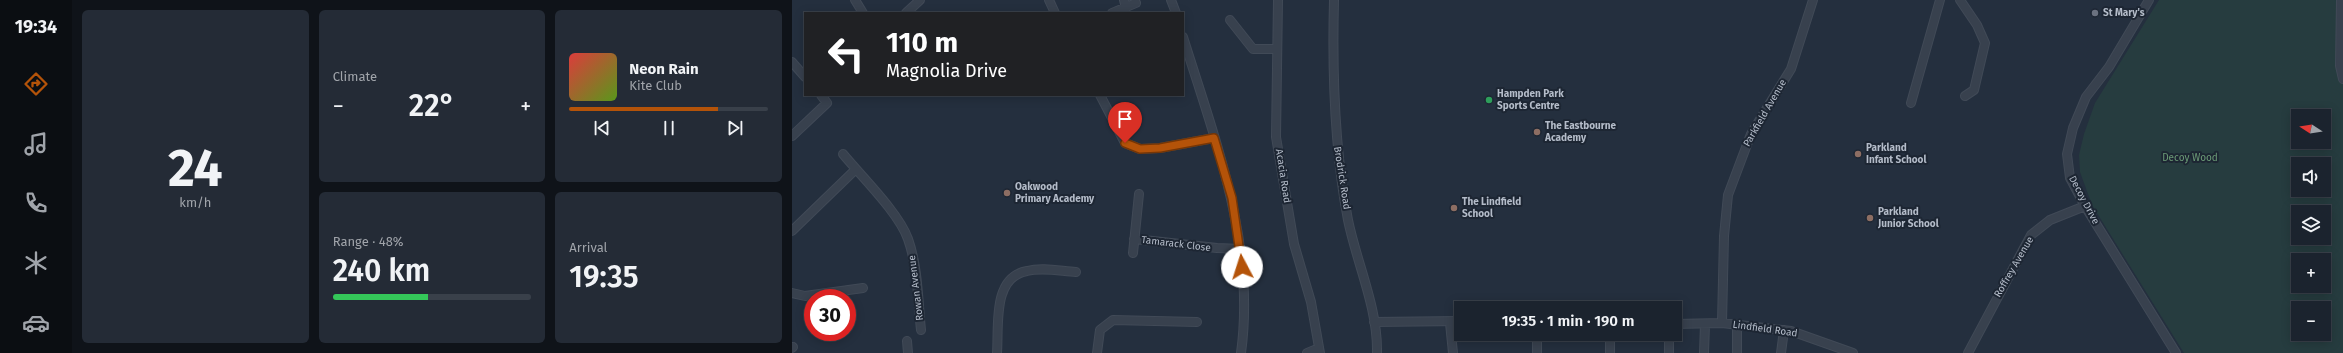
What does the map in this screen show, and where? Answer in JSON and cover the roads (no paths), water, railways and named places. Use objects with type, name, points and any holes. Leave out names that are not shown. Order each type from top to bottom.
[{"type":"street","points":[[855,0],[862,12]]},
{"type":"street","points":[[907,12],[920,0]]},
{"type":"street","points":[[1050,0],[1055,12]]},
{"type":"street","points":[[1171,0],[1176,12]]},
{"type":"street","name":"Acacia Road","points":[[1278,0],[1276,49],[1276,137],[1294,244],[1311,302],[1320,351],[1307,353]]},
{"type":"street","name":"Brodrick Road","points":[[1334,0],[1332,89],[1337,152],[1349,222],[1374,322],[1377,353]]},
{"type":"street","name":"Parkfield Avenue","points":[[1722,323],[1724,236],[1728,195],[1751,134],[1791,69],[1813,0]]},
{"type":"street","points":[[1911,103],[1940,0]]},
{"type":"street","points":[[1960,0],[1977,25],[1985,43],[1974,90],[1965,96]]},
{"type":"street","name":"Decoy Drive","points":[[2149,0],[2109,67],[2086,97],[2073,128],[2067,154],[2070,178],[2085,206],[2176,353]]},
{"type":"street","points":[[2341,0],[2340,66],[2343,79]]},
{"type":"street","points":[[1113,12],[1125,4],[1136,3]]},
{"type":"street","points":[[1230,20],[1253,49],[1276,49]]},
{"type":"street","points":[[1184,40],[1232,198],[1241,248],[1244,302],[1241,353]]},
{"type":"street","points":[[792,62],[804,76]]},
{"type":"street","points":[[792,136],[827,103],[821,96]]},
{"type":"street","points":[[1101,96],[1125,143],[1140,149],[1160,148],[1214,138]]},
{"type":"street","name":"Rowan Avenue","points":[[843,154],[872,185],[908,237],[913,254],[921,330]]},
{"type":"street","points":[[792,231],[856,169]]},
{"type":"street","name":"Tamarack Close","points":[[1133,253],[1139,194]]},
{"type":"street","name":"Roffrey Avenue","points":[[1968,353],[2030,235],[2050,220],[2085,206]]},
{"type":"street","name":"Tamarack Close","points":[[1134,239],[1210,248],[1241,248]]},
{"type":"street","points":[[997,353],[1001,298],[1008,282],[1019,273],[1027,270],[1076,272]]},
{"type":"street","points":[[792,293],[805,296],[863,288]]},
{"type":"street","points":[[1097,353],[1100,330],[1113,320],[1197,322]]},
{"type":"street","points":[[1374,322],[1454,322]]},
{"type":"street","points":[[1450,323],[1452,353]]},
{"type":"street","name":"Lindfield Road","points":[[1682,324],[1722,323],[1784,330],[1817,339],[1853,353]]},
{"type":"street","points":[[1704,353],[1705,324]]},
{"type":"street","points":[[1737,325],[1737,353]]},
{"type":"street","points":[[1781,353],[1784,330]]},
{"type":"street","points":[[907,340],[908,353]]},
{"type":"street","points":[[1537,341],[1537,353]]},
{"type":"street","points":[[1610,341],[1610,353]]},
{"type":"street","points":[[1669,353],[1670,341]]},
{"type":"place","name":"St Mary's","points":[[2095,13]]},
{"type":"place","name":"Hampden Park Sports Centre","points":[[1489,100]]},
{"type":"place","name":"The Eastbourne Academy","points":[[1537,132]]},
{"type":"place","name":"Parkland Infant School","points":[[1858,154]]},
{"type":"place","name":"Oakwood Primary Academy","points":[[1007,193]]},
{"type":"place","name":"The Lindfield School","points":[[1454,208]]},
{"type":"place","name":"Parkland Junior School","points":[[1870,218]]},
{"type":"park label","name":"Decoy Wood","points":[[2190,158]]}]
